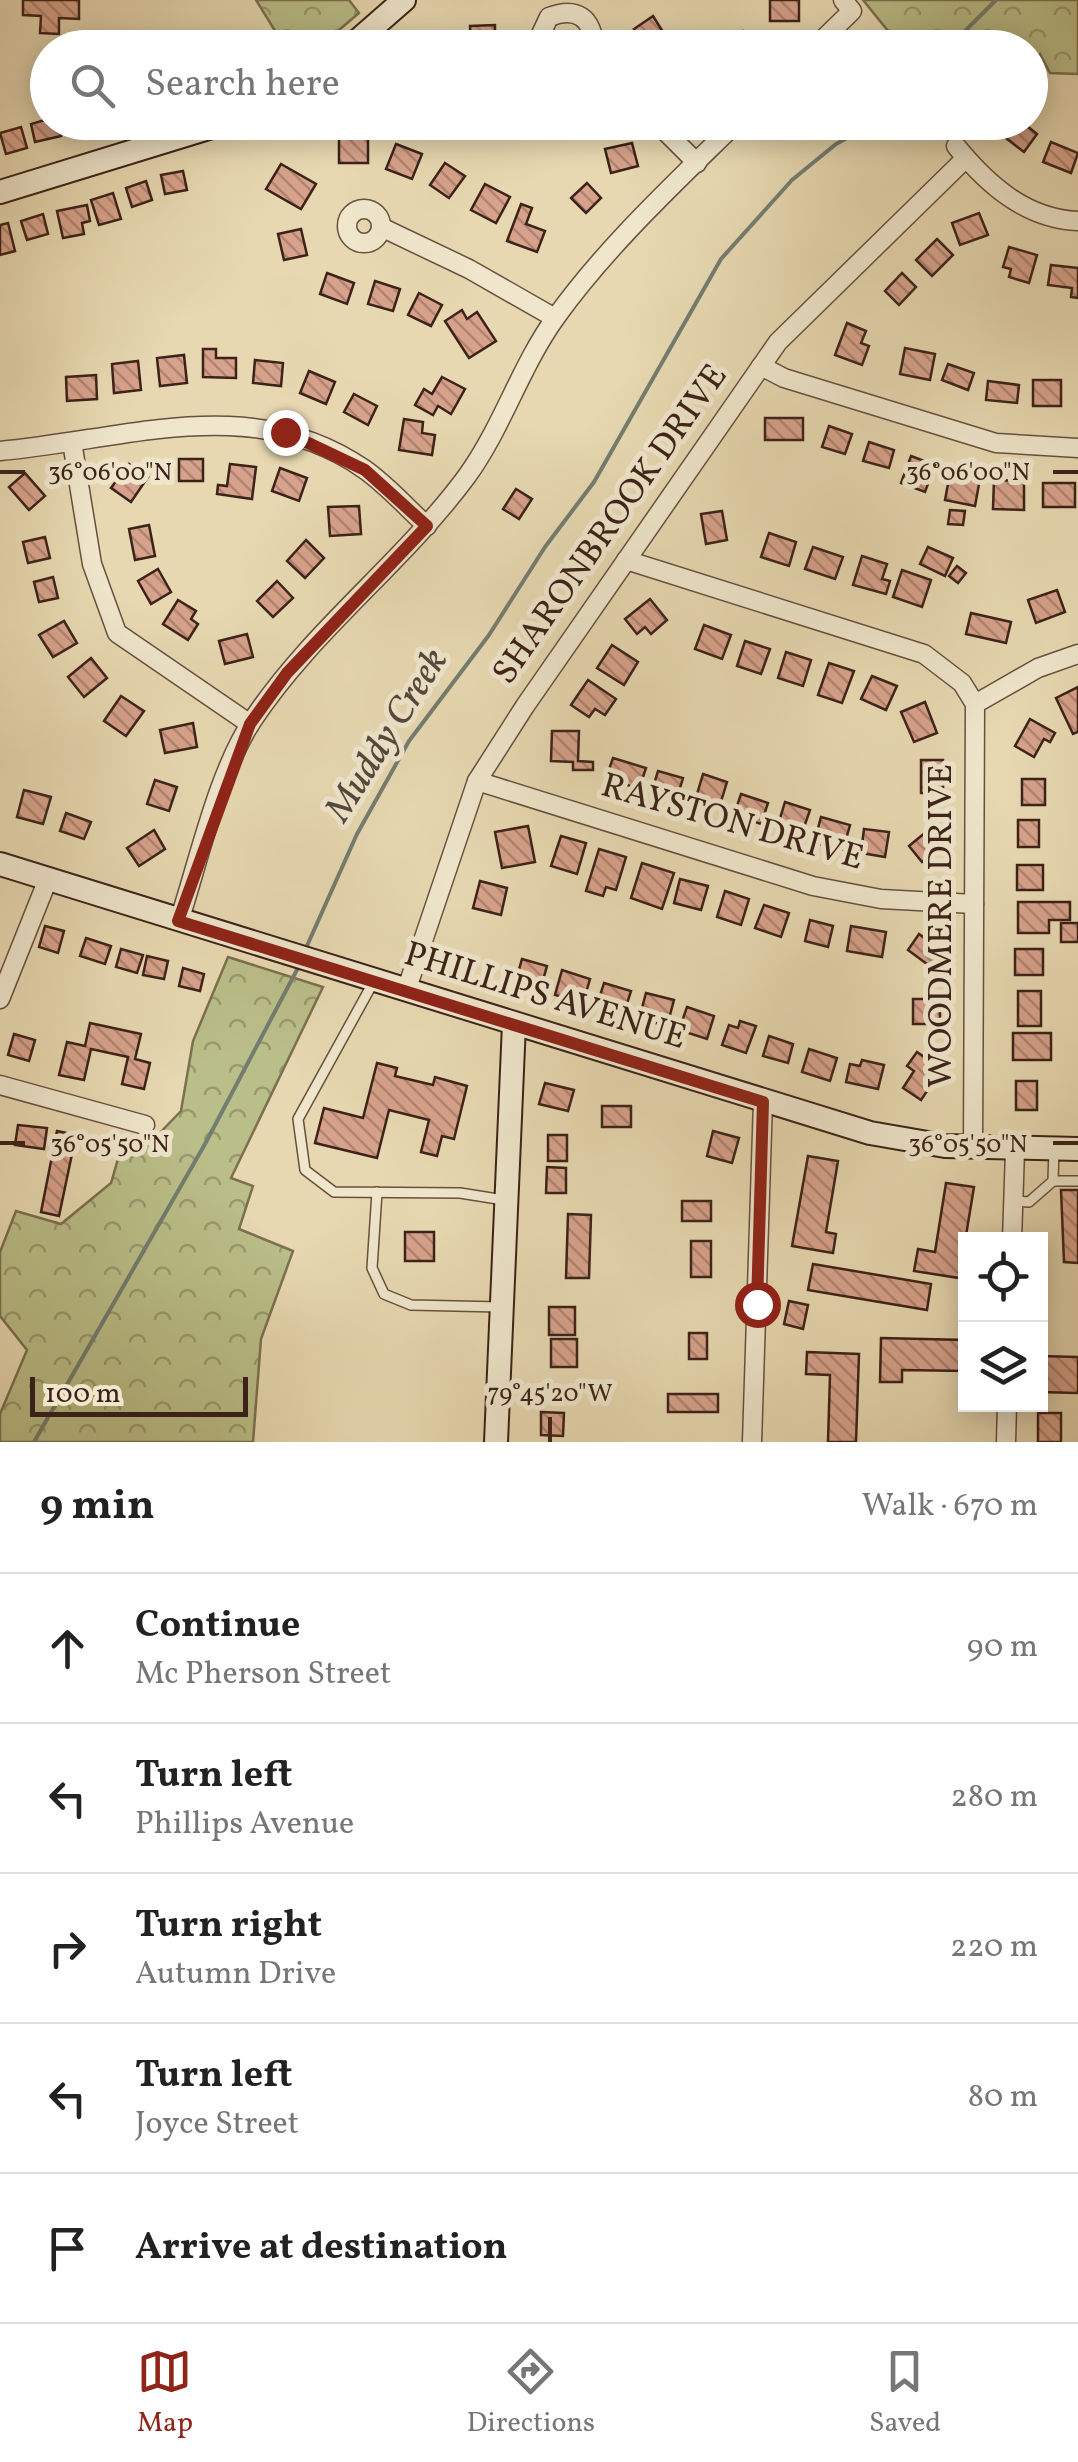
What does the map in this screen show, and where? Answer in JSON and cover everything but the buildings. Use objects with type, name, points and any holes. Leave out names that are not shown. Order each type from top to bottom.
[{"type":"street","points":[[369,30],[404,0]]},
{"type":"street","points":[[829,30],[848,6]]},
{"type":"street","points":[[543,30],[549,16],[562,11],[578,13],[588,20],[590,30]]},
{"type":"street","points":[[0,192],[169,140]]},
{"type":"street","points":[[674,140],[697,163]]},
{"type":"street","points":[[178,921],[250,724],[287,673],[427,526],[497,433],[529,362],[555,318],[609,254],[719,140]]},
{"type":"street","name":"SHARONBROOK DRIVE","points":[[406,991],[477,781],[761,366],[814,304],[962,152],[1006,196],[1032,212],[1078,221]]},
{"type":"street","points":[[381,228],[469,269],[555,318]]},
{"type":"street","points":[[761,366],[784,378],[996,443],[1078,448]]},
{"type":"street","points":[[0,451],[173,424],[237,423],[285,432],[365,470],[427,526]]},
{"type":"street","points":[[72,442],[92,564],[116,633],[250,724]]},
{"type":"street","points":[[626,560],[924,654],[962,683],[975,704],[1038,668],[1078,654]]},
{"type":"street","name":"WOODMERE DRIVE","points":[[973,1148],[975,704]]},
{"type":"street","name":"RAYSTON DRIVE","points":[[477,781],[814,886],[881,899],[974,904]]},
{"type":"street","name":"PHILLIPS AVENUE","points":[[0,864],[763,1102],[889,1137],[973,1148],[1078,1149]]},
{"type":"street","points":[[0,998],[48,879]]},
{"type":"street","points":[[496,1442],[514,1024]]},
{"type":"street","points":[[0,1085],[145,1125]]},
{"type":"street","points":[[752,1442],[763,1102]]},
{"type":"street","points":[[1012,1232],[1016,1150]]},
{"type":"street","points":[[1006,1442],[1007,1412]]},
{"type":"lane","points":[[374,981],[298,1119],[305,1170],[334,1192],[460,1193],[504,1200]]},
{"type":"lane","points":[[1053,1181],[1054,1150]]},
{"type":"lane","points":[[1014,1201],[1029,1202],[1053,1181],[1078,1181]]},
{"type":"lane","points":[[378,1192],[372,1268],[384,1294],[411,1305],[500,1307]]},
{"type":"green space","points":[[256,0],[349,0],[359,13],[339,30],[275,30]]},
{"type":"green space","points":[[863,0],[1078,0],[1078,74],[1050,73],[1048,30],[887,30]]},
{"type":"green space","points":[[228,957],[323,987],[231,1178],[253,1186],[239,1229],[293,1251],[261,1339],[253,1442],[0,1442],[0,1414],[27,1350],[0,1316],[0,1252],[16,1211],[61,1224],[111,1183],[125,1135],[152,1141],[181,1111],[193,1041]]},
{"type":"waterway","name":"Muddy Creek","points":[[966,30],[996,0]]},
{"type":"waterway","name":"Muddy Creek","points":[[306,948],[357,834],[409,741],[489,635],[545,547],[594,482],[721,259],[792,180],[843,140]]},
{"type":"waterway","name":"Muddy Creek","points":[[34,1442],[205,1144],[299,966]]},
{"type":"route","points":[[285,432],[365,470],[427,526],[287,673],[250,724],[238,746],[178,921],[763,1102],[757,1304]]}]
